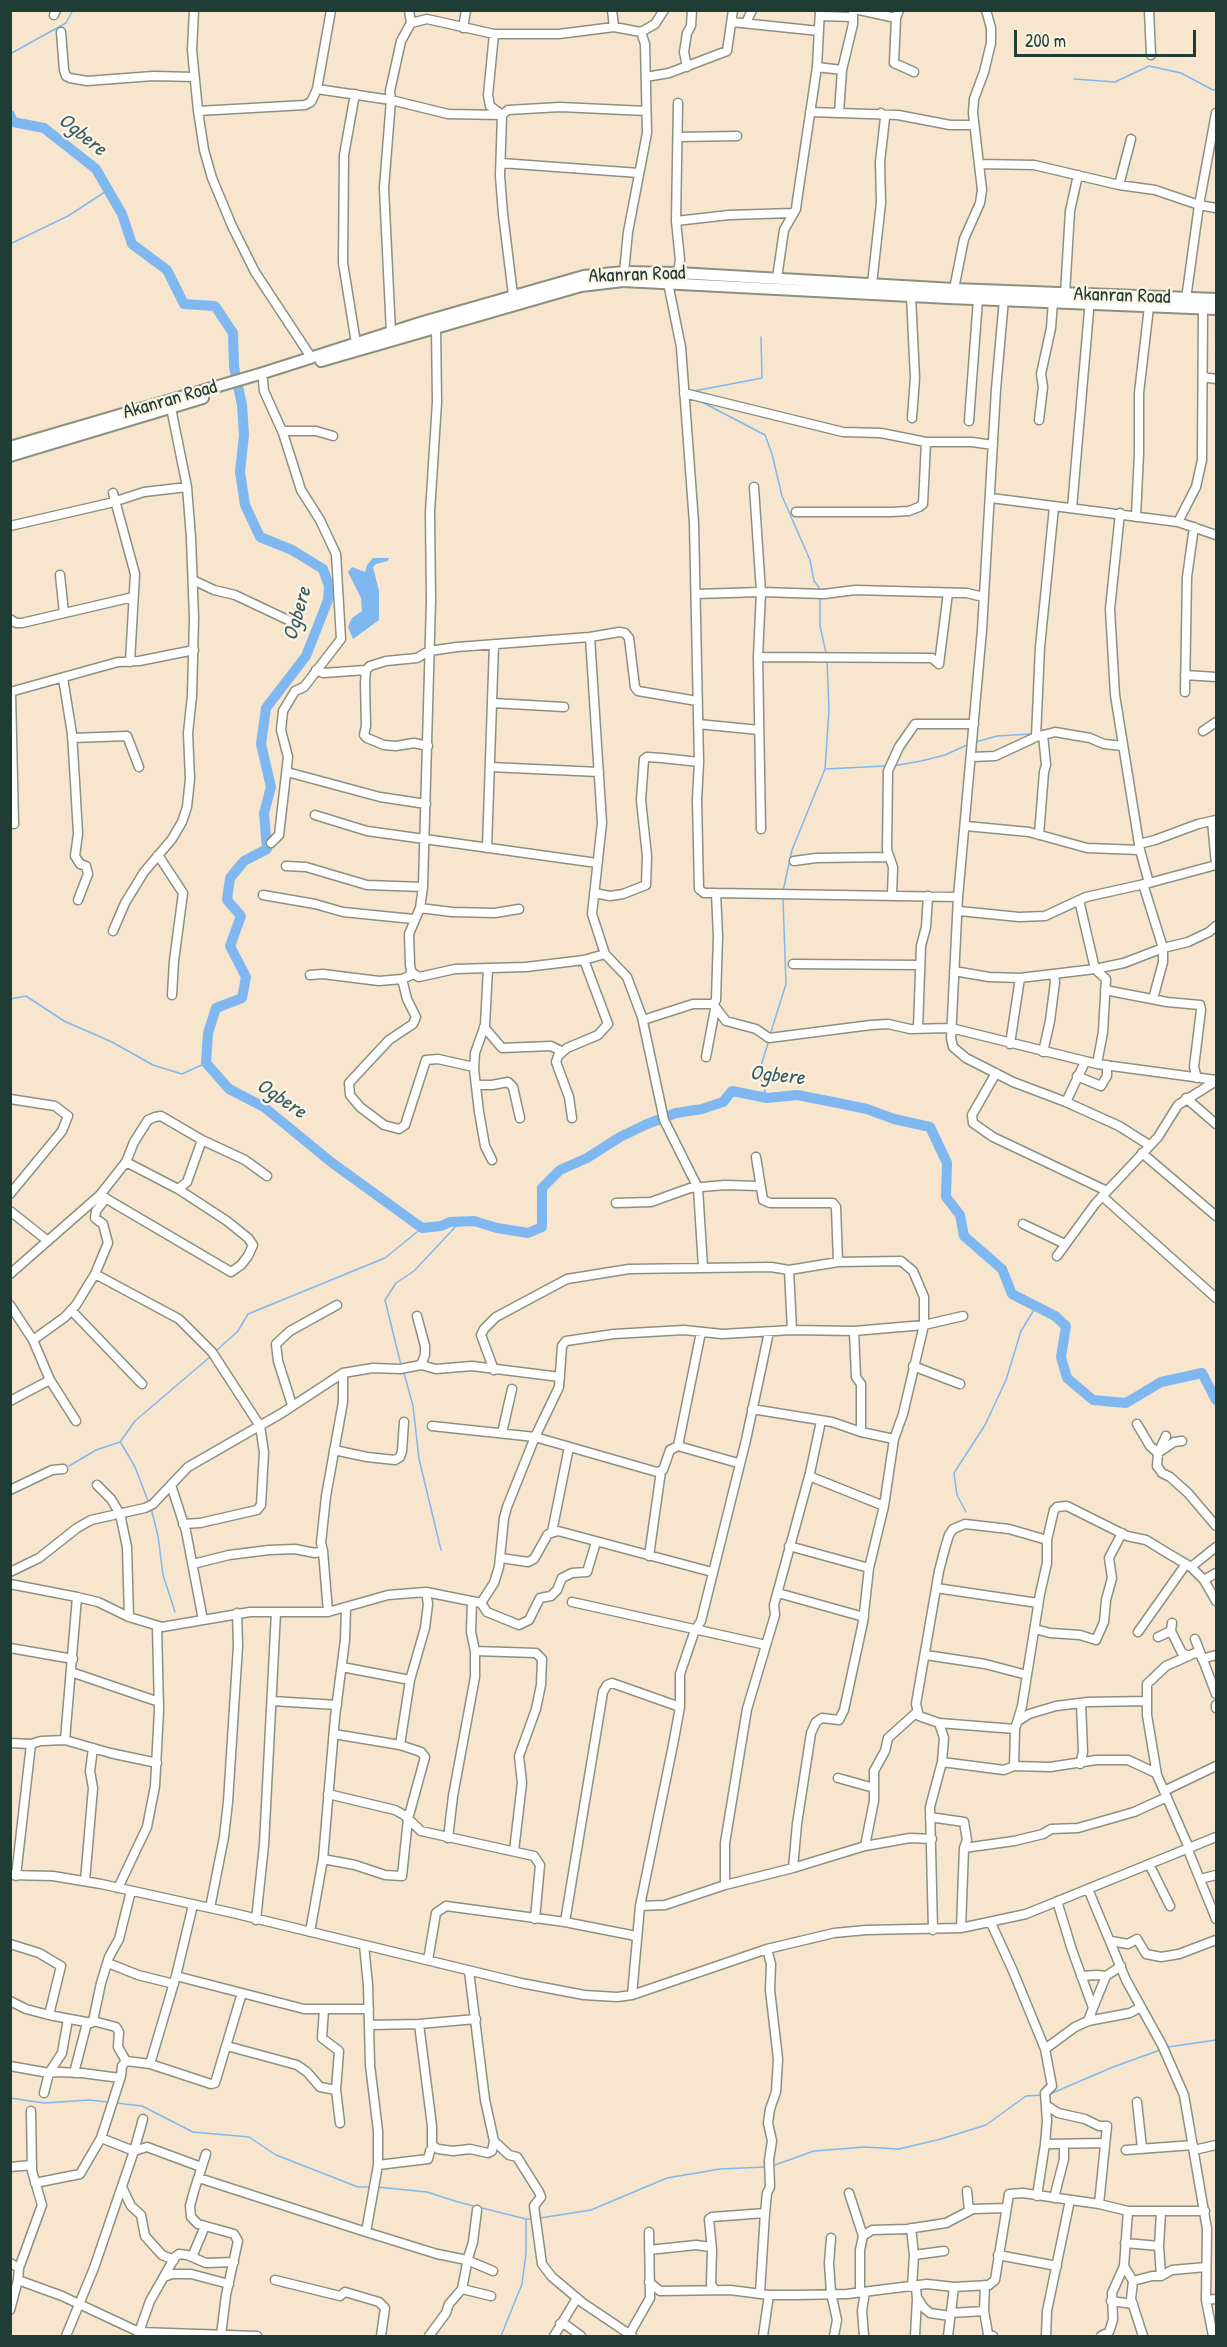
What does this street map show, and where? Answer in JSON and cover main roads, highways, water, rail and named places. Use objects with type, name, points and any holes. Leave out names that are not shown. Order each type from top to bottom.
[{"type":"main road","name":"Akanran Road","points":[[10,456],[88,428],[229,386],[311,357],[584,276],[624,272],[678,273],[697,279],[978,299],[1053,301],[1216,299]]},
{"type":"main road","name":"Akanran Road","points":[[241,382],[263,380],[581,286],[623,281],[668,283],[697,279],[777,278],[1065,294],[1149,307],[1216,309]]},
{"type":"main road","name":"Akanran Road","points":[[10,447],[171,408],[229,386]]},
{"type":"water","points":[[373,558],[389,558],[388,561],[373,567],[379,591],[379,620],[353,639],[348,627],[352,618],[362,611],[361,598],[348,572],[352,567],[365,572]]},
{"type":"waterway","points":[[10,54],[66,23],[73,10]]},
{"type":"waterway","points":[[1074,79],[1115,82],[1149,66],[1181,73],[1213,90],[1216,89]]},
{"type":"waterway","name":"Ogbere","points":[[10,115],[13,122],[44,128],[96,169],[122,214],[132,244],[167,270],[184,304],[215,306],[233,333],[234,367],[242,405],[244,435],[240,472],[245,505],[260,537],[292,550],[323,569],[329,586],[328,600],[306,656],[266,708],[261,744],[271,787],[264,813],[267,849],[244,861],[230,878],[227,900],[241,916],[230,946],[246,977],[242,998],[216,1008],[208,1033],[206,1063],[229,1089],[264,1107],[331,1162],[422,1228],[441,1226],[450,1222],[474,1221],[497,1228],[528,1233],[542,1227],[542,1188],[560,1170],[587,1158],[620,1137],[647,1124],[676,1113],[702,1109],[723,1102],[732,1091],[767,1098],[797,1095],[867,1109],[894,1119],[930,1127],[947,1163],[946,1197],[960,1215],[964,1236],[1002,1269],[1012,1294],[1055,1316],[1066,1326],[1061,1357],[1067,1378],[1093,1400],[1126,1403],[1161,1382],[1202,1373],[1216,1400]]},
{"type":"waterway","points":[[10,244],[68,216],[108,190]]},
{"type":"waterway","points":[[694,391],[762,378],[761,337]]},
{"type":"waterway","points":[[698,400],[765,435],[782,496],[810,560],[814,581],[821,590]]},
{"type":"waterway","points":[[820,598],[820,626],[826,653]]},
{"type":"waterway","points":[[783,891],[792,850],[825,769],[829,710],[827,660]]},
{"type":"waterway","points":[[976,742],[997,736],[1031,734]]},
{"type":"waterway","points":[[893,766],[945,755],[969,744]]},
{"type":"waterway","points":[[825,769],[885,766]]},
{"type":"waterway","points":[[770,1035],[786,984],[783,899]]},
{"type":"waterway","points":[[10,999],[26,996],[64,1021],[112,1042],[153,1065],[182,1074],[206,1063]]},
{"type":"waterway","points":[[767,1098],[759,1072],[769,1040]]},
{"type":"waterway","points":[[401,1365],[385,1300],[396,1283],[414,1271],[459,1223]]},
{"type":"waterway","points":[[216,1351],[238,1331],[248,1314],[385,1258],[422,1228]]},
{"type":"waterway","points":[[966,1512],[957,1495],[954,1473],[985,1425],[1006,1380],[1021,1331],[1037,1305]]},
{"type":"waterway","points":[[69,1466],[96,1450],[120,1442],[135,1421],[211,1356]]},
{"type":"waterway","points":[[404,1373],[413,1406],[419,1459],[441,1550]]},
{"type":"waterway","points":[[121,1443],[135,1467],[148,1501]]},
{"type":"waterway","points":[[151,1508],[158,1536],[163,1575],[175,1612]]},
{"type":"waterway","points":[[1168,2047],[1216,2040]]},
{"type":"waterway","points":[[1050,2094],[1160,2050]]},
{"type":"waterway","points":[[772,2166],[814,2151],[865,2147],[899,2149],[941,2139],[986,2125],[1026,2096],[1043,2095]]},
{"type":"waterway","points":[[10,2098],[44,2103],[89,2100],[108,2102]]},
{"type":"waterway","points":[[116,2103],[142,2106],[193,2132],[249,2137],[276,2155],[358,2187],[372,2187]]},
{"type":"waterway","points":[[540,2218],[591,2210],[667,2178],[720,2169],[765,2167]]},
{"type":"waterway","points":[[377,2187],[427,2192],[458,2202],[533,2219]]},
{"type":"waterway","points":[[501,2336],[522,2284],[526,2253],[526,2219]]}]
